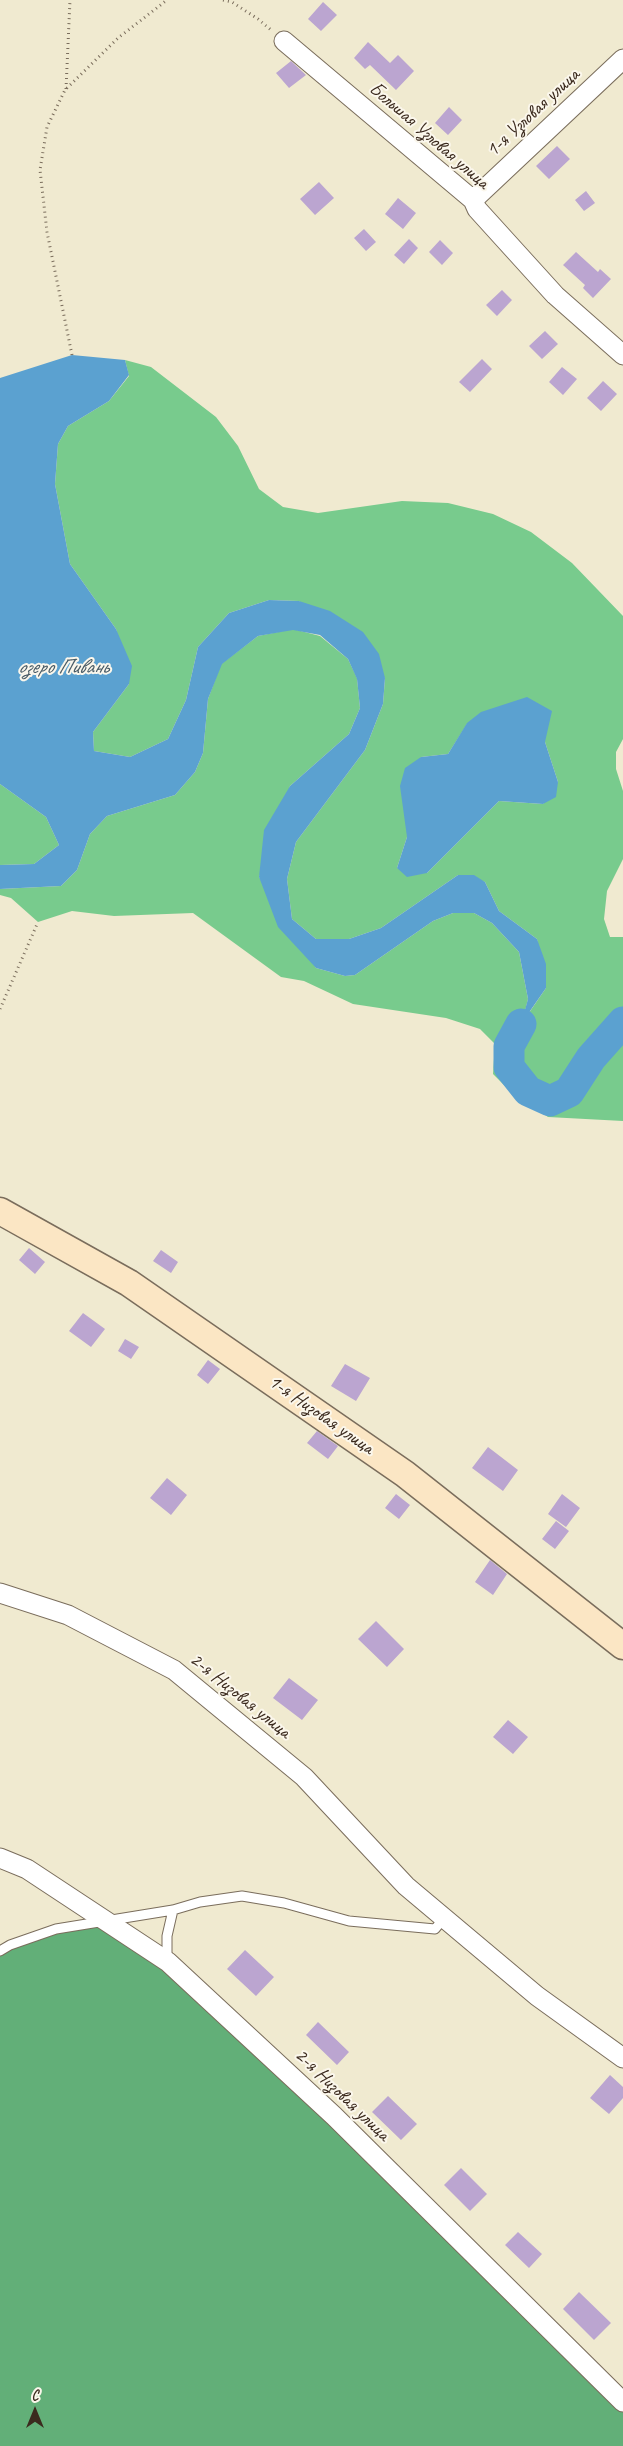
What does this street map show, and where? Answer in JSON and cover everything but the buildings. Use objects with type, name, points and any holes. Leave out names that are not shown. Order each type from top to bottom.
[{"type":"street","name":"Большая Узловая улица","points":[[284,41],[473,200],[477,209],[555,295],[623,356]]},
{"type":"street","name":"1-я Узловая улица","points":[[473,200],[623,59]]},
{"type":"street","name":"1-я Низовая улица","points":[[0,1211],[129,1283],[405,1474],[623,1646]]},
{"type":"street","name":"2-я Низовая улица","points":[[0,1593],[68,1615],[174,1670],[304,1777],[406,1886],[537,1996],[623,2058]]},
{"type":"street","name":"2-я Низовая улица","points":[[0,1858],[26,1869],[168,1962],[334,2116],[623,2402]]},
{"type":"lane","points":[[0,1951],[10,1944],[56,1929],[173,1910],[200,1902],[242,1896],[284,1903],[349,1921],[435,1929],[444,1918]]},
{"type":"lane","points":[[168,1962],[167,1936],[173,1910]]},
{"type":"path","points":[[66,90],[70,0]]},
{"type":"path","points":[[72,355],[47,232],[40,170],[47,127],[66,90],[118,38],[167,0]]},
{"type":"path","points":[[223,0],[232,2],[258,19],[284,41]]},
{"type":"path","points":[[0,1009],[38,922]]},
{"type":"green space","points":[[125,360],[151,367],[216,417],[238,446],[259,489],[283,507],[318,513],[402,501],[448,503],[493,514],[531,532],[572,563],[623,616],[623,739],[616,752],[616,769],[623,791],[623,859],[607,891],[604,919],[610,937],[623,937],[623,1121],[548,1117],[511,1092],[493,1074],[495,1044],[480,1029],[446,1018],[353,1004],[304,981],[281,977],[193,913],[114,916],[72,911],[38,922],[11,898],[0,895],[0,889],[61,886],[77,870],[90,834],[107,816],[175,795],[195,772],[203,753],[208,699],[221,664],[258,636],[293,629],[320,636],[348,659],[357,678],[360,708],[349,734],[290,786],[259,877],[316,968],[345,976],[355,975],[433,921],[453,913],[474,913],[492,923],[519,952],[528,999],[522,1023],[546,988],[537,939],[499,911],[485,882],[458,875],[381,928],[349,939],[316,939],[292,919],[287,879],[296,842],[365,750],[383,704],[385,678],[299,601],[269,600],[229,613],[198,647],[186,700],[168,739],[130,757],[94,751],[93,732],[129,684],[116,629],[70,564],[55,484],[58,444],[68,426],[109,401],[129,376]],"holes":[[[467,724],[545,742],[558,782],[543,804],[499,801],[427,873],[397,868],[407,837],[421,757],[448,754]]]},
{"type":"green space","points":[[0,784],[46,817],[59,845],[34,864],[0,865]]},
{"type":"green space","points":[[106,1921],[168,1962],[623,2402],[623,2446],[0,2446],[0,1951],[10,1945]]},
{"type":"water","name":"озеро Пивань","points":[[72,355],[125,360],[129,375],[109,401],[68,426],[58,444],[55,484],[70,564],[116,629],[132,666],[129,684],[93,732],[94,751],[130,757],[168,739],[186,700],[198,647],[229,613],[269,600],[299,601],[330,611],[363,632],[379,654],[385,678],[383,704],[365,750],[296,842],[287,879],[292,919],[316,939],[349,939],[381,928],[458,875],[474,875],[485,882],[499,911],[537,939],[546,964],[546,988],[521,1024],[528,999],[519,952],[492,923],[474,913],[453,913],[433,921],[355,975],[345,976],[316,968],[278,927],[259,877],[264,830],[290,786],[349,734],[360,708],[357,679],[348,659],[320,635],[293,630],[258,636],[222,664],[208,699],[203,753],[195,772],[175,795],[107,816],[90,834],[77,870],[61,886],[0,889],[0,865],[34,864],[59,845],[46,817],[0,784],[0,378]]},
{"type":"water","points":[[527,697],[552,711],[545,742],[558,782],[556,797],[543,804],[499,801],[427,873],[407,877],[397,868],[407,837],[400,786],[405,768],[421,757],[448,754],[467,723],[481,712]]},
{"type":"waterway","points":[[521,1024],[509,1046],[509,1067],[528,1091],[550,1101],[569,1092],[591,1058],[623,1022]]}]
